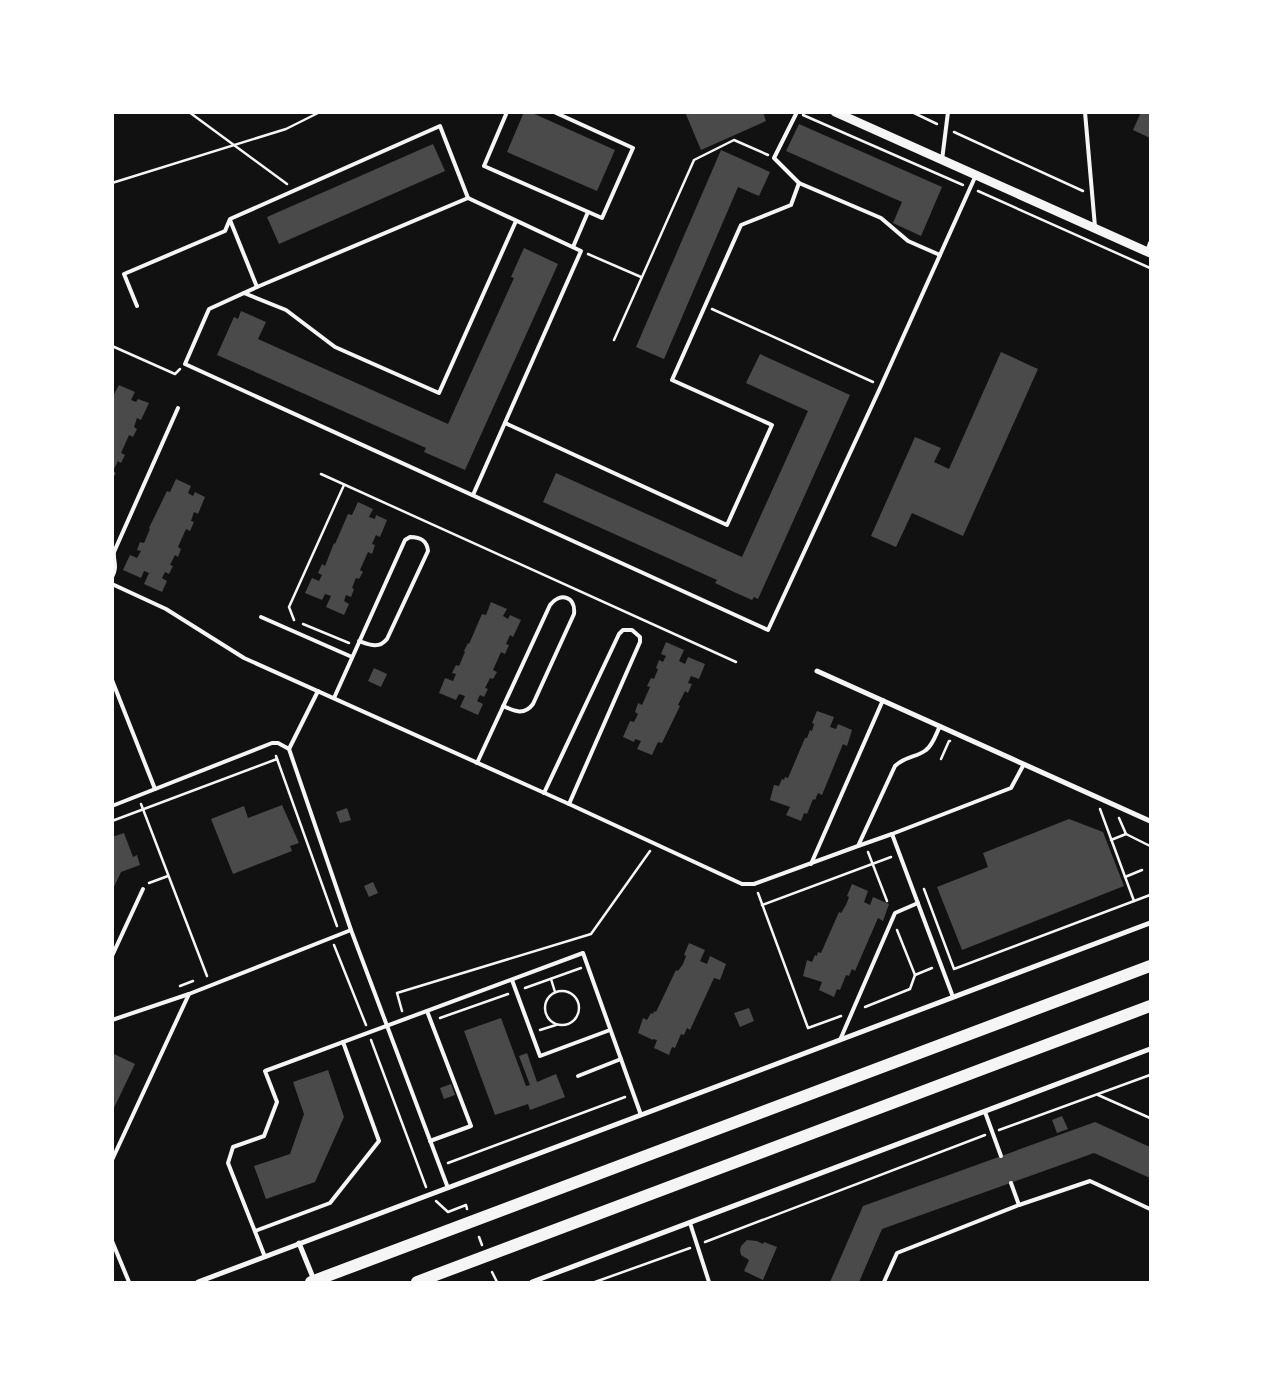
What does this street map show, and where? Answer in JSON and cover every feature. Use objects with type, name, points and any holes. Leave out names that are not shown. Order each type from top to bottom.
[{"type":"main road","points":[[313,1282],[1150,966]]},
{"type":"main road","points":[[417,1282],[1150,1006]]},
{"type":"street","points":[[835,112],[1148,253]]},
{"type":"street","points":[[817,671],[1150,821]]},
{"type":"street","points":[[198,1282],[1150,923]]},
{"type":"street","points":[[532,1282],[1150,1049]]},
{"type":"street","points":[[299,1243],[313,1282]]},
{"type":"lane","points":[[507,112],[484,166],[602,218],[633,148],[554,112]]},
{"type":"lane","points":[[797,112],[774,158],[799,183],[881,218],[908,241],[940,255]]},
{"type":"lane","points":[[942,160],[948,112]]},
{"type":"lane","points":[[1085,112],[1095,229]]},
{"type":"lane","points":[[137,306],[124,274],[225,231],[230,219],[440,126],[468,198],[581,251],[473,495]]},
{"type":"lane","points":[[468,198],[209,309],[185,364],[768,630],[976,175]]},
{"type":"lane","points":[[505,423],[727,525],[772,425],[672,380],[741,225],[790,205],[799,183]]},
{"type":"lane","points":[[573,247],[588,212]]},
{"type":"lane","points":[[230,219],[257,287]]},
{"type":"lane","points":[[244,293],[286,310],[335,346],[439,393],[516,221]]},
{"type":"lane","points":[[1148,253],[1150,243]]},
{"type":"lane","points":[[112,578],[116,566],[113,557],[114,552],[178,408]]},
{"type":"lane","points":[[334,698],[359,641],[405,540],[410,536],[424,540],[428,544],[428,550],[387,639],[383,644],[376,646],[359,641]]},
{"type":"lane","points":[[112,584],[166,609],[244,658],[742,884],[754,884],[1011,788],[1024,764]]},
{"type":"lane","points":[[477,763],[503,706],[550,605],[554,598],[567,598],[575,606],[574,614],[532,704],[529,709],[522,712],[515,712],[503,706]]},
{"type":"lane","points":[[261,617],[352,657]]},
{"type":"lane","points":[[544,793],[619,634],[622,630],[632,630],[640,637],[640,642],[569,804]]},
{"type":"lane","points":[[112,680],[154,789]]},
{"type":"lane","points":[[289,749],[318,691]]},
{"type":"lane","points":[[810,864],[883,700]]},
{"type":"lane","points":[[858,846],[895,766],[903,759],[925,751],[931,745],[940,726]]},
{"type":"lane","points":[[112,806],[272,743],[278,743],[289,749],[351,930],[448,1188]]},
{"type":"lane","points":[[892,834],[953,997]]},
{"type":"lane","points":[[112,956],[143,889]]},
{"type":"lane","points":[[840,1040],[895,913],[918,903]]},
{"type":"lane","points":[[112,1020],[189,994],[351,930]]},
{"type":"lane","points":[[265,1257],[228,1163],[233,1147],[264,1136],[277,1102],[265,1071],[584,953],[641,1115]]},
{"type":"lane","points":[[512,980],[540,1056],[610,1030]]},
{"type":"lane","points":[[112,1160],[189,994]]},
{"type":"lane","points":[[427,1011],[471,1126],[430,1141]]},
{"type":"lane","points":[[255,1231],[330,1203],[379,1141],[343,1042]]},
{"type":"lane","points":[[578,1076],[621,1060]]},
{"type":"lane","points":[[985,1112],[1001,1156]]},
{"type":"lane","points":[[884,1282],[897,1253],[1019,1205],[1090,1181],[1150,1209]]},
{"type":"lane","points":[[1011,1182],[1019,1205]]},
{"type":"lane","points":[[690,1223],[709,1282]]},
{"type":"lane","points":[[112,1241],[129,1282]]},
{"type":"path","points":[[188,112],[288,185]]},
{"type":"path","points":[[112,183],[286,129],[320,112]]},
{"type":"path","points":[[912,112],[1093,195]]},
{"type":"path","points":[[614,340],[694,160],[734,140],[774,158]]},
{"type":"path","points":[[581,251],[641,277]]},
{"type":"path","points":[[705,306],[881,386]]},
{"type":"path","points":[[112,346],[175,374],[185,364]]},
{"type":"path","points":[[321,474],[736,662]]},
{"type":"path","points":[[344,485],[289,607],[293,620],[357,646]]},
{"type":"path","points":[[941,759],[949,741],[958,745]]},
{"type":"path","points":[[112,822],[276,758],[337,928],[328,932],[369,1033],[429,1195],[448,1212],[466,1205],[469,1213]]},
{"type":"path","points":[[138,796],[207,976]]},
{"type":"path","points":[[1106,811],[1099,807],[1134,901]]},
{"type":"path","points":[[1114,814],[1121,822],[1126,834],[1150,846]]},
{"type":"path","points":[[1111,840],[1126,834]]},
{"type":"path","points":[[404,1020],[397,993],[591,934],[655,844]]},
{"type":"path","points":[[868,852],[887,901]]},
{"type":"path","points":[[762,905],[899,854]]},
{"type":"path","points":[[1125,877],[1142,870]]},
{"type":"path","points":[[143,889],[150,882],[168,876]]},
{"type":"path","points":[[924,889],[954,969],[1150,895]]},
{"type":"path","points":[[758,893],[808,1028]]},
{"type":"path","points":[[893,919],[915,975],[941,965]]},
{"type":"path","points":[[172,989],[198,979]]},
{"type":"path","points":[[551,979],[555,992]]},
{"type":"path","points":[[532,1033],[556,1025],[566,1026],[572,1023],[580,1010],[576,997],[570,992],[555,992],[546,1003],[547,1017],[556,1025]]},
{"type":"path","points":[[595,1282],[1150,1075]]},
{"type":"path","points":[[440,1166],[629,1095]]},
{"type":"path","points":[[1098,1095],[1150,1118]]},
{"type":"path","points":[[492,1272],[497,1282]]},
{"type":"building","points":[[524,112],[530,112],[615,150],[597,191],[507,152]]},
{"type":"building","points":[[685,112],[763,112],[766,121],[701,150]]},
{"type":"building","points":[[1141,112],[1150,112],[1150,138],[1133,130]]},
{"type":"building","points":[[799,124],[942,187],[921,236],[893,223],[902,202],[786,151]]},
{"type":"building","points":[[433,144],[445,171],[279,244],[267,217]]},
{"type":"building","points":[[721,150],[770,172],[759,196],[738,187],[664,359],[636,347]]},
{"type":"building","points":[[524,248],[558,264],[465,470],[424,452],[426,448],[217,355],[234,317],[238,319],[241,311],[266,322],[258,339],[448,424],[514,278],[511,277]]},
{"type":"building","points":[[1001,352],[1038,369],[963,536],[912,513],[896,547],[871,536],[915,437],[941,448],[934,462],[949,469]]},
{"type":"building","points":[[760,354],[850,395],[758,599],[754,597],[752,600],[734,592],[715,583],[717,580],[543,502],[556,473],[742,557],[808,411],[746,383]]},
{"type":"building","points":[[119,385],[135,392],[131,400],[136,402],[138,399],[149,403],[141,420],[137,418],[134,427],[137,429],[133,437],[129,435],[121,453],[125,455],[121,463],[118,461],[113,471],[116,473],[112,480],[112,398]]},
{"type":"building","points":[[176,479],[191,486],[188,493],[193,496],[195,492],[205,497],[198,514],[194,512],[191,521],[194,522],[190,531],[186,529],[178,547],[181,549],[178,557],[175,555],[170,565],[173,566],[169,574],[165,572],[162,578],[167,581],[162,592],[144,584],[149,573],[144,571],[141,578],[123,570],[130,555],[137,558],[141,551],[137,550],[140,542],[144,543],[167,491],[170,492]]},
{"type":"building","points":[[358,502],[373,509],[369,517],[375,519],[376,515],[387,520],[380,537],[376,535],[372,544],[375,545],[372,554],[368,552],[360,570],[363,572],[359,579],[356,578],[351,597],[346,595],[344,601],[349,604],[344,615],[326,607],[331,596],[325,594],[322,600],[305,593],[312,578],[319,581],[322,575],[318,573],[322,564],[325,566],[348,514],[352,515]]},
{"type":"building","points":[[491,602],[507,609],[503,616],[508,619],[510,615],[521,620],[513,637],[510,635],[506,644],[509,645],[505,654],[501,652],[493,670],[497,672],[493,679],[490,678],[485,688],[488,689],[484,697],[480,695],[477,701],[483,704],[478,715],[460,707],[465,696],[459,694],[456,700],[439,693],[445,678],[453,681],[456,674],[452,673],[456,665],[459,666],[482,614],[486,615]]},
{"type":"building","points":[[666,642],[684,650],[679,661],[685,664],[688,657],[705,664],[699,679],[691,676],[688,683],[692,684],[688,693],[685,691],[662,743],[658,742],[652,755],[637,749],[641,741],[635,739],[634,742],[623,737],[630,721],[634,722],[638,714],[635,712],[638,703],[642,705],[650,687],[647,686],[651,678],[654,679],[658,669],[656,668],[659,660],[663,662],[666,656],[661,654]]},
{"type":"building","points":[[374,668],[387,674],[381,687],[368,681]]},
{"type":"building","points":[[817,711],[834,717],[830,727],[836,729],[838,724],[852,730],[847,746],[843,744],[822,795],[818,793],[815,800],[813,799],[807,814],[804,813],[801,821],[786,815],[790,807],[770,800],[774,785],[779,786],[782,779],[788,778],[805,738],[807,738],[810,730],[812,731],[814,724],[812,723]]},
{"type":"building","points":[[282,805],[299,843],[290,846],[292,851],[233,874],[211,819],[244,806],[248,818]]},
{"type":"building","points":[[347,808],[351,820],[340,823],[336,812]]},
{"type":"building","points":[[1069,819],[1103,832],[1124,886],[962,950],[937,887],[988,867],[983,853]]},
{"type":"building","points":[[124,833],[133,857],[137,855],[140,865],[121,872],[112,891],[112,837]]},
{"type":"building","points":[[373,882],[378,893],[369,897],[364,886]]},
{"type":"building","points":[[852,884],[868,891],[864,902],[870,905],[873,897],[889,904],[883,921],[878,918],[855,971],[852,969],[849,976],[846,975],[840,990],[837,989],[834,997],[819,990],[822,982],[803,976],[807,960],[812,962],[818,952],[821,953],[839,912],[841,913],[846,905],[849,897],[847,896]]},
{"type":"building","points":[[689,943],[705,950],[700,961],[707,964],[710,956],[726,964],[720,980],[714,978],[690,1030],[687,1028],[684,1035],[681,1034],[675,1048],[672,1047],[669,1055],[654,1048],[657,1040],[638,1033],[643,1018],[647,1020],[651,1013],[656,1012],[676,970],[678,971],[683,964],[686,956],[684,955]]},
{"type":"building","points":[[749,1008],[754,1021],[740,1027],[734,1013]]},
{"type":"building","points":[[501,1018],[526,1086],[530,1085],[519,1056],[527,1053],[537,1082],[556,1074],[565,1097],[530,1110],[528,1104],[495,1115],[464,1031]]},
{"type":"building","points":[[112,1053],[135,1064],[112,1112]]},
{"type":"building","points":[[328,1070],[344,1117],[315,1182],[266,1199],[254,1166],[290,1154],[304,1114],[293,1082]]},
{"type":"building","points":[[451,1084],[455,1095],[444,1099],[440,1088]]},
{"type":"building","points":[[1062,1116],[1068,1129],[1057,1133],[1052,1120]]},
{"type":"building","points":[[1095,1122],[1150,1147],[1150,1178],[1094,1153],[882,1229],[859,1282],[830,1282],[863,1206]]},
{"type":"building","points":[[747,1240],[763,1244],[764,1242],[777,1247],[763,1280],[744,1271],[749,1260],[741,1255],[740,1250]]}]
